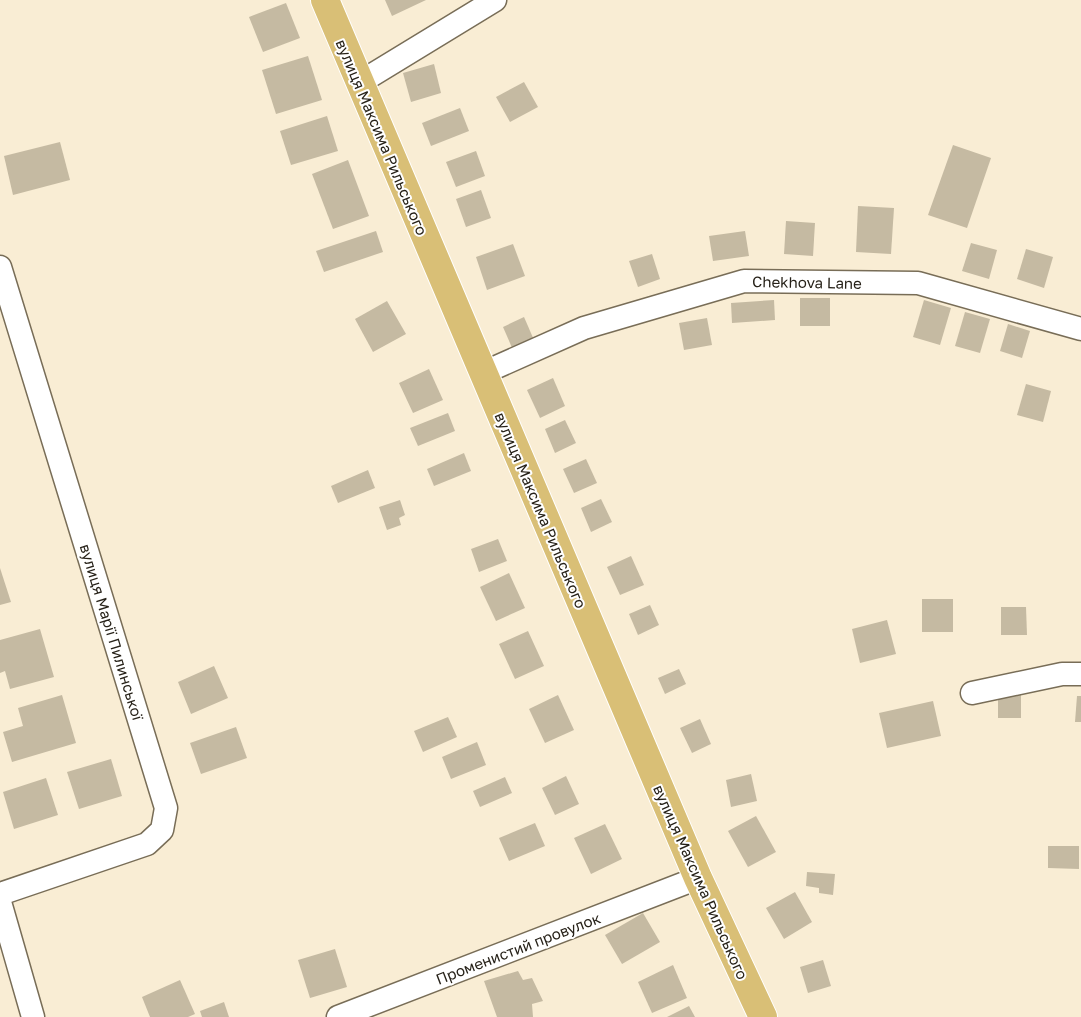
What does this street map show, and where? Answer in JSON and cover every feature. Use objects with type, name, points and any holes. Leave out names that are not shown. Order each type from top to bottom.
[{"type":"main road","name":"вулиця Максима Рильського","points":[[325,0],[698,878],[762,1017]]},
{"type":"street","points":[[359,82],[495,0]]},
{"type":"street","name":"вулиця Марії Пилинської","points":[[0,267],[166,808],[162,830],[146,844],[0,894]]},
{"type":"street","name":"Chekhova Lane","points":[[483,373],[584,328],[744,281],[918,284],[1081,329]]},
{"type":"street","points":[[972,693],[1062,674],[1081,674]]},
{"type":"street","name":"Променистий провулок","points":[[338,1017],[698,878]]},
{"type":"street","points":[[0,902],[33,1017]]},
{"type":"building","points":[[385,0],[426,0],[392,16]]},
{"type":"building","points":[[286,3],[300,38],[263,52],[249,17]]},
{"type":"building","points":[[308,56],[322,100],[276,114],[262,70]]},
{"type":"building","points":[[434,64],[441,93],[411,102],[403,73]]},
{"type":"building","points":[[524,82],[538,107],[510,122],[496,97]]},
{"type":"building","points":[[460,108],[469,131],[431,146],[422,123]]},
{"type":"building","points":[[327,116],[338,151],[291,165],[280,131]]},
{"type":"building","points":[[60,142],[70,180],[13,195],[4,156]]},
{"type":"building","points":[[953,145],[991,158],[967,228],[928,215]]},
{"type":"building","points":[[476,151],[485,176],[456,187],[446,162]]},
{"type":"building","points":[[348,160],[369,216],[333,229],[312,174]]},
{"type":"building","points":[[481,190],[491,218],[466,227],[456,199]]},
{"type":"building","points":[[858,206],[894,208],[891,254],[856,252]]},
{"type":"building","points":[[786,221],[815,223],[813,256],[784,254]]},
{"type":"building","points":[[376,231],[383,252],[324,272],[316,251]]},
{"type":"building","points":[[745,231],[749,256],[713,261],[709,236]]},
{"type":"building","points":[[971,243],[997,250],[989,279],[962,271]]},
{"type":"building","points":[[513,244],[525,276],[487,290],[476,257]]},
{"type":"building","points":[[1026,249],[1053,257],[1044,288],[1017,279]]},
{"type":"building","points":[[652,254],[660,279],[638,287],[629,261]]},
{"type":"building","points":[[800,298],[830,298],[830,326],[800,326]]},
{"type":"building","points":[[774,300],[775,320],[732,323],[731,303]]},
{"type":"building","points":[[924,300],[951,308],[940,345],[913,337]]},
{"type":"building","points":[[387,301],[406,334],[373,352],[355,319]]},
{"type":"building","points":[[965,312],[990,319],[980,353],[955,346]]},
{"type":"building","points":[[524,317],[534,340],[513,350],[503,327]]},
{"type":"building","points":[[707,318],[712,345],[684,350],[679,323]]},
{"type":"building","points":[[1008,324],[1030,331],[1022,358],[1000,351]]},
{"type":"building","points":[[429,369],[443,400],[413,413],[399,383]]},
{"type":"building","points":[[553,378],[565,406],[540,418],[527,390]]},
{"type":"building","points":[[1026,384],[1051,391],[1043,422],[1017,415]]},
{"type":"building","points":[[448,413],[455,431],[418,446],[410,428]]},
{"type":"building","points":[[565,420],[576,443],[555,453],[545,429]]},
{"type":"building","points":[[464,453],[471,471],[434,486],[427,469]]},
{"type":"building","points":[[586,459],[597,483],[574,493],[563,469]]},
{"type":"building","points":[[368,470],[375,488],[338,503],[331,486]]},
{"type":"building","points":[[601,499],[612,522],[591,532],[581,508]]},
{"type":"building","points":[[400,500],[405,515],[399,518],[401,525],[387,530],[379,507]]},
{"type":"building","points":[[498,539],[507,561],[479,572],[471,549]]},
{"type":"building","points":[[631,556],[644,585],[620,595],[607,567]]},
{"type":"building","points":[[0,568],[11,602],[0,605]]},
{"type":"building","points":[[509,573],[525,608],[496,621],[480,587]]},
{"type":"building","points":[[922,599],[953,599],[953,632],[922,632]]},
{"type":"building","points":[[650,605],[659,625],[638,635],[629,614]]},
{"type":"building","points":[[1001,607],[1026,607],[1027,635],[1001,635]]},
{"type":"building","points":[[887,620],[896,654],[860,663],[852,629]]},
{"type":"building","points":[[40,629],[54,677],[10,689],[5,671],[0,673],[0,640]]},
{"type":"building","points":[[528,631],[544,666],[515,679],[499,644]]},
{"type":"building","points":[[214,666],[228,698],[191,714],[178,682]]},
{"type":"building","points":[[679,669],[686,684],[665,694],[658,678]]},
{"type":"building","points":[[1021,690],[1021,718],[998,718],[998,691]]},
{"type":"building","points":[[62,695],[76,743],[12,762],[3,732],[23,726],[18,708]]},
{"type":"building","points":[[558,695],[574,730],[545,743],[529,709]]},
{"type":"building","points":[[1077,696],[1081,696],[1081,722],[1075,722]]},
{"type":"building","points":[[933,701],[941,736],[887,748],[879,713]]},
{"type":"building","points":[[448,717],[457,737],[423,752],[414,731]]},
{"type":"building","points":[[700,719],[711,744],[692,753],[680,728]]},
{"type":"building","points":[[236,727],[247,758],[201,774],[190,743]]},
{"type":"building","points":[[477,742],[486,765],[451,779],[442,757]]},
{"type":"building","points":[[111,759],[122,796],[79,809],[67,772]]},
{"type":"building","points":[[751,774],[757,801],[731,807],[726,780]]},
{"type":"building","points":[[566,776],[579,804],[555,815],[542,788]]},
{"type":"building","points":[[505,777],[512,793],[480,807],[473,791]]},
{"type":"building","points":[[46,778],[58,815],[14,829],[3,792]]},
{"type":"building","points":[[756,816],[776,852],[748,867],[728,831]]},
{"type":"building","points":[[535,823],[545,846],[509,861],[499,838]]},
{"type":"building","points":[[605,824],[622,859],[591,874],[574,838]]},
{"type":"building","points":[[1048,846],[1079,846],[1079,869],[1048,868]]},
{"type":"building","points":[[807,872],[835,874],[833,895],[819,893],[819,888],[806,886]]},
{"type":"building","points":[[795,892],[812,922],[784,939],[766,908]]},
{"type":"building","points":[[643,913],[660,942],[622,964],[605,935]]},
{"type":"building","points":[[335,949],[347,987],[310,998],[298,960]]},
{"type":"building","points":[[823,960],[831,986],[808,993],[800,967]]},
{"type":"building","points":[[673,965],[687,998],[652,1013],[638,982]]},
{"type":"building","points":[[518,971],[523,980],[532,978],[543,1001],[532,1004],[533,1017],[497,1017],[484,981]]},
{"type":"building","points":[[180,980],[195,1014],[188,1017],[150,1017],[142,997]]},
{"type":"building","points":[[224,1002],[229,1017],[202,1017],[200,1011]]},
{"type":"building","points":[[689,1006],[695,1017],[667,1017]]}]
